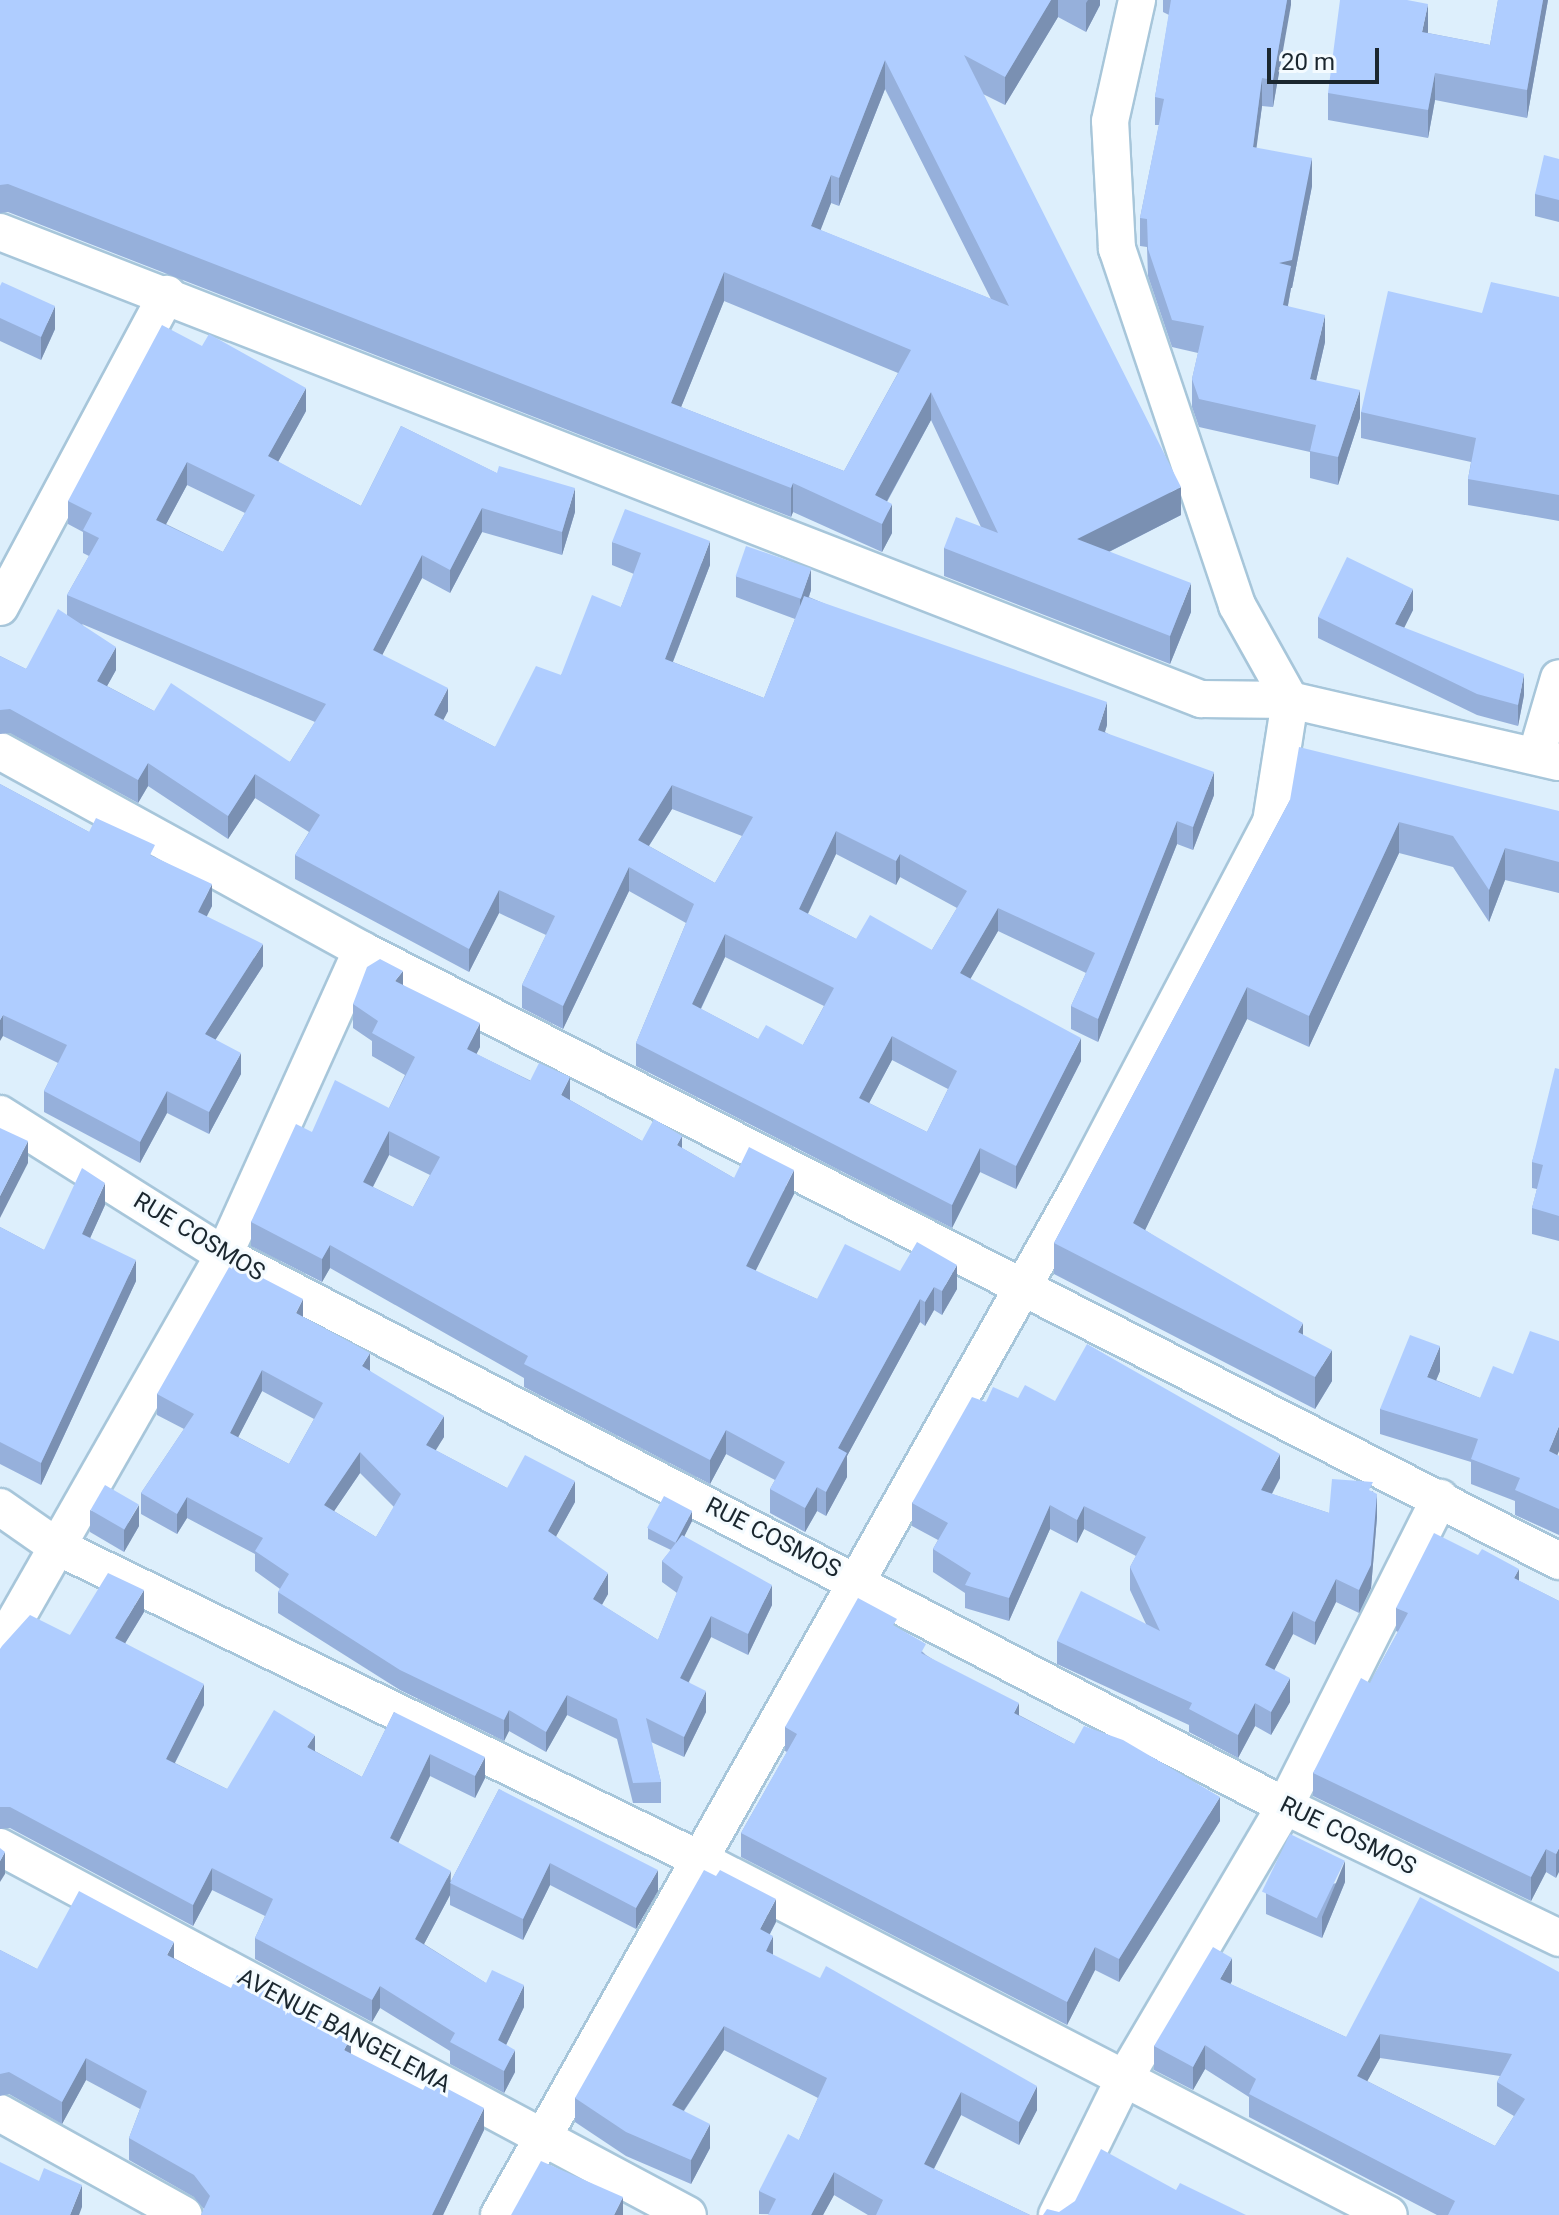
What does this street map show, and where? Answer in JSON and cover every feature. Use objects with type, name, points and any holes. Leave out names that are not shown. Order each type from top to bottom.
[{"type":"street","points":[[499,2215],[540,2136],[699,1859],[852,1579],[1023,1286],[1271,822],[1290,700],[1237,605],[1117,249],[1110,121],[1137,0]]},
{"type":"street","points":[[0,232],[167,294],[1201,699],[1290,700],[1548,759],[1559,678]]},
{"type":"street","points":[[0,607],[167,294]]},
{"type":"street","points":[[0,751],[362,950],[1559,1561]]},
{"type":"street","points":[[0,1647],[224,1255],[362,950]]},
{"type":"street","name":"RUE COSMOS","points":[[0,1114],[224,1255],[1285,1806],[1559,1938]]},
{"type":"street","points":[[1057,2215],[1123,2081],[1285,1806],[1440,1498]]},
{"type":"street","points":[[0,1507],[56,1546],[699,1859],[1123,2081],[1389,2215]]},
{"type":"street","name":"AVENUE BANGELEMA","points":[[0,1847],[688,2215]]},
{"type":"street","points":[[0,2113],[184,2215]]},
{"type":"building","points":[[0,0],[1051,0],[1005,77],[964,55],[1181,487],[1077,539],[1191,583],[1170,636],[944,548],[956,517],[998,533],[931,392],[875,495],[892,504],[882,524],[793,483],[791,488],[8,184],[0,185]],"holes":[[[885,60],[1009,306],[811,226],[831,175],[839,178]],[[724,272],[911,350],[844,471],[671,403]]]},
{"type":"building","points":[[1171,0],[1287,0],[1273,80],[1262,78],[1253,147],[1312,158],[1292,260],[1279,263],[1291,266],[1283,305],[1325,315],[1310,379],[1360,390],[1338,457],[1310,451],[1316,425],[1199,399],[1192,379],[1204,326],[1172,320],[1148,249],[1147,219],[1140,218],[1164,99],[1155,97]]},
{"type":"building","points":[[1340,0],[1407,0],[1428,4],[1422,32],[1490,45],[1498,0],[1543,0],[1527,90],[1435,73],[1428,110],[1328,93]]},
{"type":"building","points":[[1544,155],[1559,159],[1559,200],[1535,194]]},
{"type":"building","points":[[2,282],[55,306],[41,337],[0,318]]},
{"type":"building","points":[[1491,282],[1559,297],[1559,495],[1468,479],[1476,438],[1361,412],[1388,291],[1482,313]]},
{"type":"building","points":[[162,325],[202,346],[209,334],[306,388],[268,456],[361,506],[401,426],[497,473],[499,466],[575,488],[562,532],[482,508],[450,570],[422,555],[373,650],[448,688],[434,715],[495,747],[536,666],[561,675],[592,595],[621,607],[641,553],[612,542],[625,509],[710,541],[665,659],[764,698],[804,596],[1107,702],[1098,730],[1214,772],[1193,827],[1177,821],[1098,1019],[1071,1006],[1095,953],[998,908],[960,973],[1081,1038],[1016,1166],[980,1148],[952,1205],[636,1043],[694,904],[629,867],[563,1006],[522,985],[555,916],[499,890],[469,949],[295,855],[320,815],[255,774],[228,816],[148,763],[138,780],[10,709],[0,710],[0,656],[26,669],[58,609],[116,647],[97,681],[154,711],[171,683],[290,762],[326,704],[67,595],[99,538],[83,530],[92,513],[68,501]],"holes":[[[187,462],[255,495],[223,552],[156,520]],[[672,785],[753,817],[715,883],[638,840]],[[836,831],[896,861],[900,854],[967,891],[932,950],[870,915],[856,939],[799,909]],[[725,934],[834,988],[803,1045],[766,1025],[758,1039],[692,1004]],[[892,1036],[957,1071],[927,1132],[859,1098]]]},
{"type":"building","points":[[746,546],[811,568],[801,599],[736,576]]},
{"type":"building","points":[[1347,557],[1413,589],[1395,624],[1524,674],[1518,705],[1477,694],[1318,617]]},
{"type":"building","points":[[1299,747],[1559,811],[1559,862],[1505,848],[1489,890],[1453,836],[1399,822],[1309,1016],[1247,987],[1133,1223],[1303,1323],[1298,1332],[1332,1350],[1315,1377],[1054,1243],[1290,800]]},
{"type":"building","points":[[0,784],[89,832],[96,818],[155,845],[150,855],[212,884],[198,912],[263,944],[205,1034],[241,1053],[209,1112],[167,1091],[140,1142],[44,1091],[67,1045],[3,1015],[0,1020]]},
{"type":"building","points":[[380,959],[403,971],[395,981],[480,1023],[467,1049],[530,1081],[539,1063],[570,1077],[561,1095],[642,1141],[654,1119],[682,1136],[677,1145],[734,1178],[749,1147],[794,1170],[746,1266],[817,1299],[845,1244],[900,1271],[917,1242],[957,1265],[942,1291],[934,1287],[925,1302],[920,1299],[838,1448],[847,1453],[826,1492],[817,1487],[805,1508],[770,1489],[785,1462],[726,1430],[710,1460],[524,1364],[528,1356],[330,1245],[322,1259],[251,1222],[296,1124],[312,1132],[335,1080],[389,1108],[415,1057],[372,1033],[378,1021],[353,1004],[367,967]],"holes":[[[389,1131],[440,1157],[413,1207],[363,1182]]]},
{"type":"building","points":[[1555,1068],[1559,1069],[1559,1216],[1532,1208],[1543,1165],[1532,1162]]},
{"type":"building","points":[[0,1128],[28,1141],[0,1196]]},
{"type":"building","points":[[82,1168],[105,1183],[82,1234],[136,1260],[41,1463],[0,1442],[0,1227],[44,1250]]},
{"type":"building","points":[[232,1262],[303,1299],[296,1313],[370,1353],[362,1366],[444,1416],[426,1445],[507,1488],[525,1455],[575,1481],[548,1531],[608,1573],[593,1599],[658,1640],[683,1577],[662,1561],[682,1535],[772,1585],[748,1634],[711,1616],[680,1678],[706,1691],[684,1737],[646,1718],[661,1782],[633,1783],[617,1719],[567,1695],[546,1732],[509,1710],[504,1720],[400,1670],[278,1592],[289,1574],[255,1551],[263,1538],[187,1497],[177,1514],[141,1493],[194,1414],[157,1394]],"holes":[[[262,1370],[323,1403],[289,1464],[230,1433]],[[360,1452],[401,1494],[376,1537],[324,1505]]]},
{"type":"building","points":[[1530,1331],[1559,1341],[1559,1426],[1549,1451],[1559,1456],[1559,1509],[1515,1490],[1520,1478],[1471,1459],[1478,1439],[1380,1409],[1410,1335],[1440,1346],[1427,1377],[1480,1398],[1493,1366],[1513,1374]]},
{"type":"building","points":[[1087,1344],[1280,1454],[1261,1490],[1329,1513],[1332,1479],[1373,1482],[1369,1490],[1377,1494],[1371,1565],[1359,1590],[1336,1579],[1315,1622],[1293,1611],[1265,1665],[1290,1678],[1271,1712],[1255,1703],[1238,1735],[1189,1709],[1192,1703],[1057,1641],[1081,1591],[1160,1631],[1130,1567],[1146,1537],[1084,1506],[1077,1520],[1050,1505],[1009,1598],[965,1585],[971,1573],[933,1549],[948,1523],[912,1503],[972,1397],[986,1402],[993,1387],[1018,1398],[1025,1385],[1055,1401]]},
{"type":"building","points":[[105,1485],[139,1504],[124,1530],[90,1510]]},
{"type":"building","points":[[664,1496],[692,1511],[675,1543],[647,1528]]},
{"type":"building","points":[[1434,1533],[1478,1555],[1482,1549],[1519,1569],[1514,1578],[1559,1601],[1559,1848],[1556,1854],[1546,1849],[1531,1877],[1313,1773],[1361,1678],[1370,1683],[1408,1613],[1396,1608]]},
{"type":"building","points":[[108,1573],[144,1590],[115,1638],[204,1684],[166,1759],[227,1789],[274,1710],[315,1735],[307,1747],[362,1777],[394,1712],[485,1757],[475,1776],[430,1754],[390,1838],[451,1871],[415,1939],[486,1983],[492,1970],[524,1985],[498,2040],[515,2050],[504,2071],[450,2042],[455,2033],[380,1986],[372,2000],[255,1938],[273,1899],[212,1868],[193,1905],[10,1807],[0,1807],[0,1649],[30,1615],[70,1635]]},
{"type":"building","points":[[858,1598],[897,1619],[893,1625],[926,1644],[921,1653],[1019,1703],[1014,1713],[1074,1744],[1084,1726],[1123,1740],[1220,1797],[1119,1959],[1095,1947],[1067,2002],[741,1833],[797,1734],[785,1727]]},
{"type":"building","points":[[499,1789],[658,1870],[636,1908],[550,1863],[523,1919],[450,1883]]},
{"type":"building","points":[[1290,1834],[1345,1861],[1317,1918],[1262,1892]]},
{"type":"building","points":[[704,1870],[716,1876],[720,1870],[776,1899],[760,1929],[773,1936],[766,1951],[820,1978],[826,1966],[1037,2086],[1019,2122],[961,2092],[924,2164],[1030,2215],[876,2215],[883,2200],[834,2172],[811,2215],[768,2215],[776,2199],[759,2191],[788,2134],[799,2140],[827,2078],[724,2026],[672,2105],[710,2124],[691,2160],[626,2132],[575,2098]]},
{"type":"building","points":[[79,1891],[174,1942],[167,1955],[231,1988],[237,1975],[351,2037],[344,2050],[423,2090],[429,2079],[484,2108],[432,2215],[201,2215],[210,2196],[194,2175],[129,2138],[147,2091],[86,2058],[62,2102],[9,2072],[0,2074],[0,1950],[37,1969]]},
{"type":"building","points":[[1420,1897],[1559,1972],[1559,2215],[1448,2215],[1455,2201],[1249,2094],[1256,2079],[1205,2045],[1193,2067],[1154,2046],[1213,1947],[1232,1958],[1220,1979],[1346,2037]],"holes":[[[1380,2034],[1512,2054],[1497,2082],[1525,2099],[1495,2146],[1357,2076]]]},
{"type":"building","points":[[1101,2149],[1176,2190],[1180,2183],[1246,2215],[1043,2215],[1047,2209],[1059,2212],[1075,2201]]},
{"type":"building","points":[[541,2161],[623,2197],[614,2215],[511,2215]]},
{"type":"building","points":[[0,2162],[39,2181],[44,2168],[82,2185],[70,2215],[0,2215]]}]
